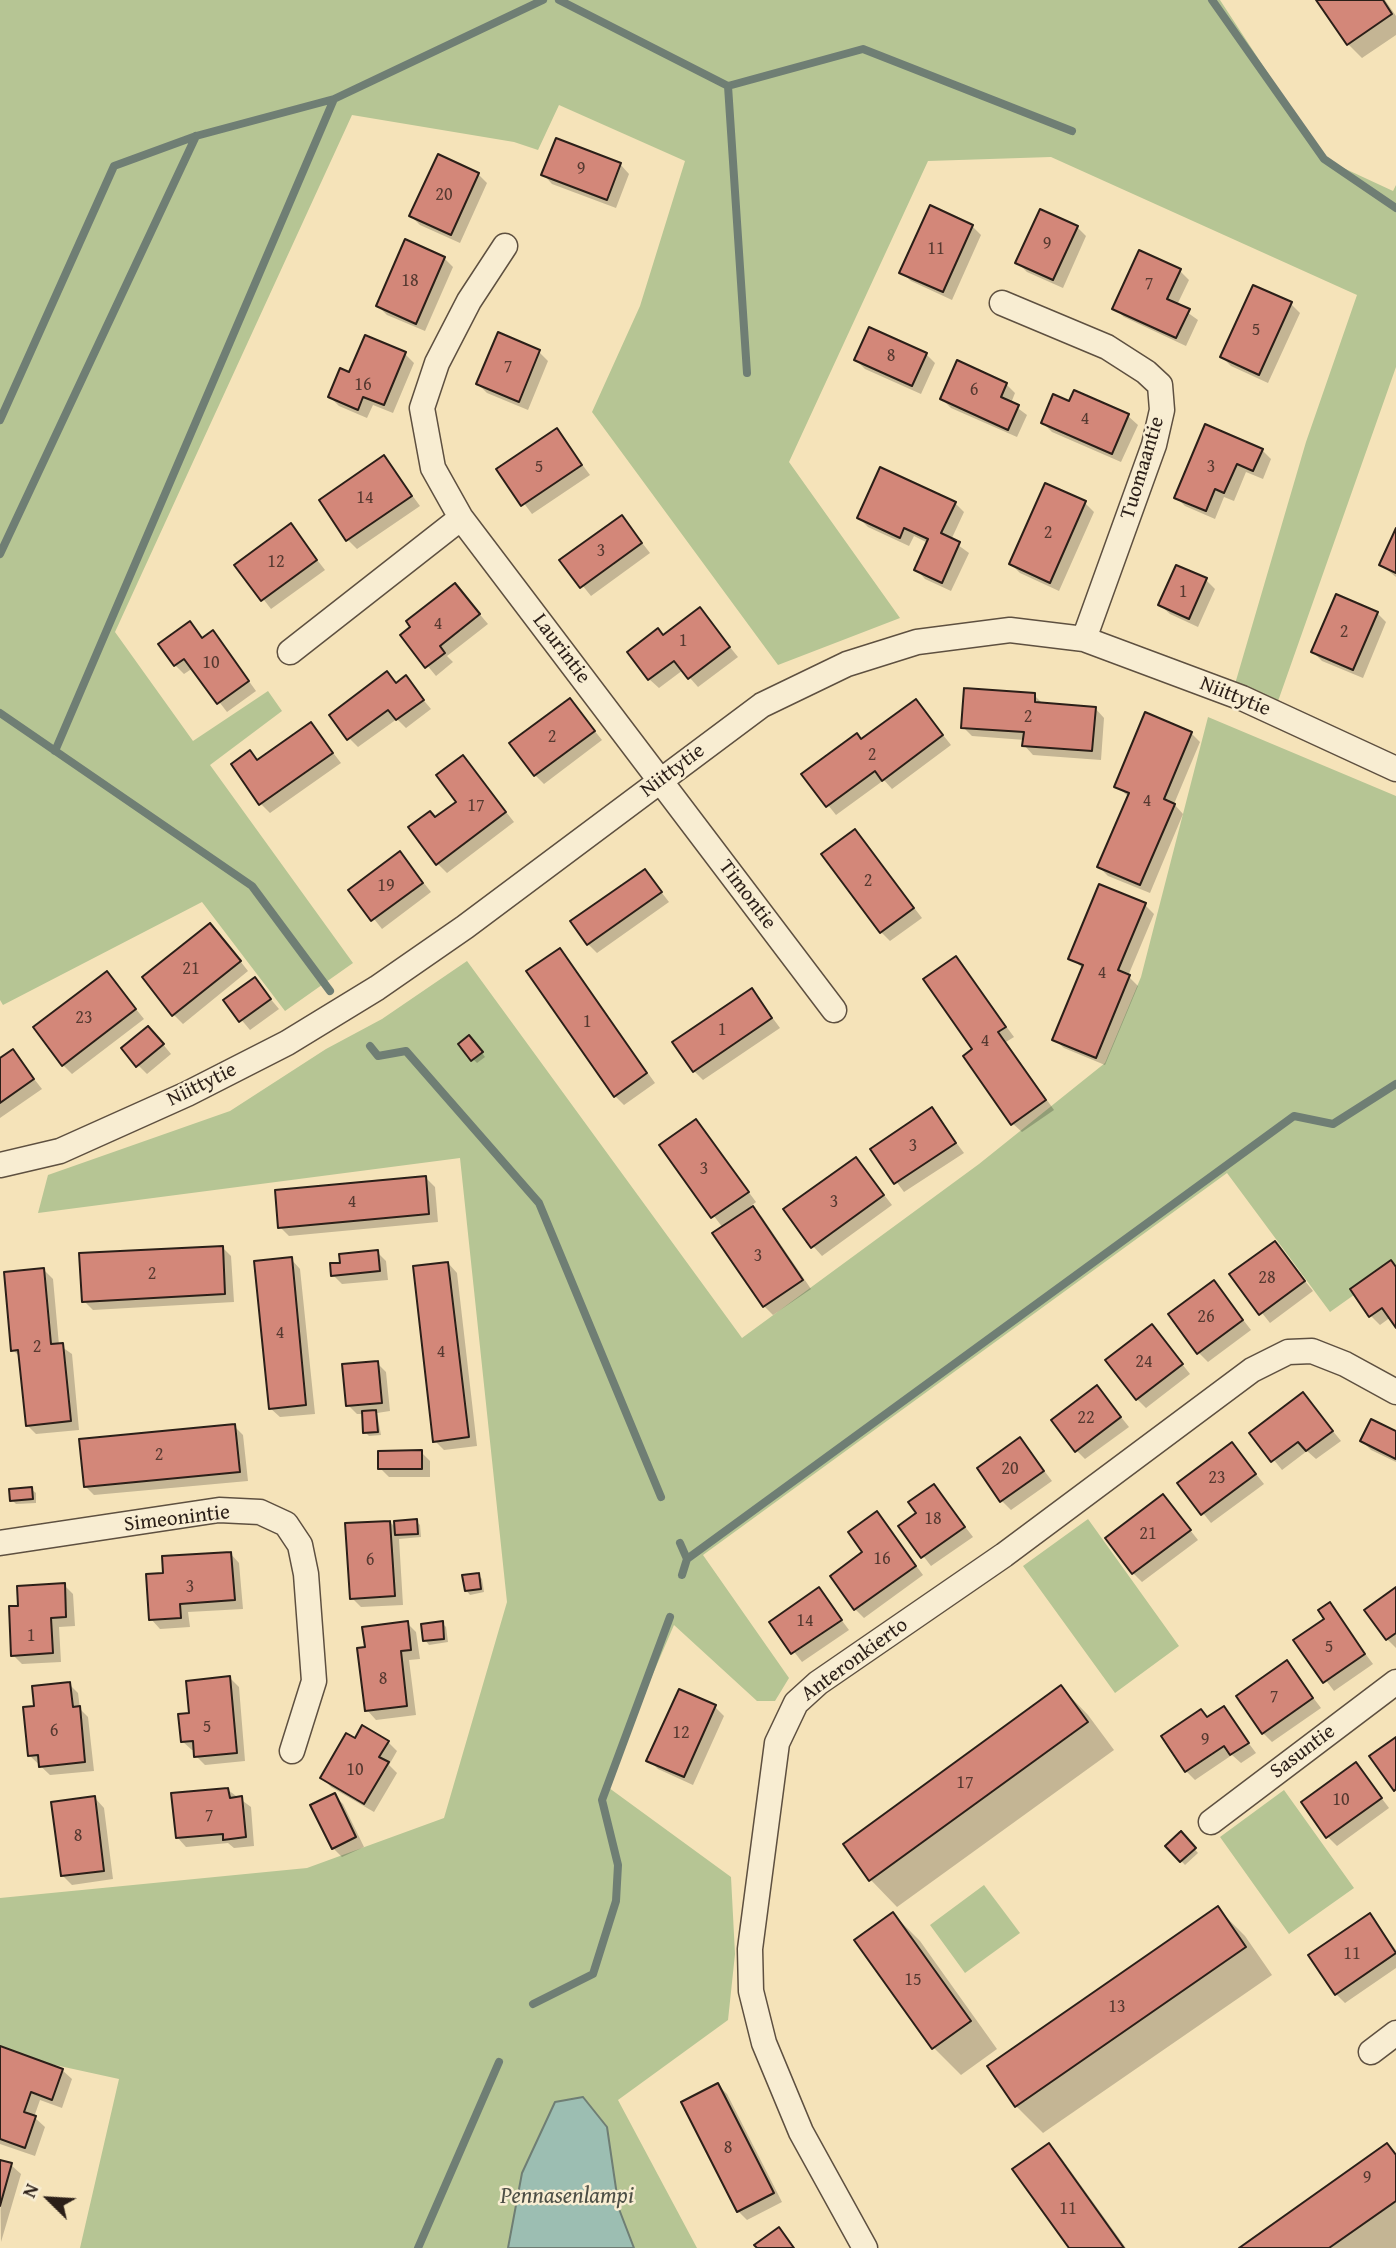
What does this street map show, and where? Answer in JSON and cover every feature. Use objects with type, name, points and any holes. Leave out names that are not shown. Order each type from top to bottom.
[{"type":"street","name":"Laurintie","points":[[505,246],[469,301],[437,363],[422,408],[433,468],[461,518],[660,781]]},
{"type":"street","name":"Tuomaantie","points":[[1002,303],[1107,347],[1146,372],[1160,386],[1162,410],[1154,445],[1084,639]]},
{"type":"street","points":[[289,652],[461,518]]},
{"type":"street","name":"Niittytie","points":[[0,1165],[60,1151],[187,1094],[287,1043],[377,988],[465,927],[762,705],[847,664],[917,642],[1010,630],[1084,639],[1242,698],[1396,768]]},
{"type":"street","name":"Timontie","points":[[660,781],[834,1010]]},
{"type":"street","name":"Anteronkierto","points":[[865,2248],[801,2132],[764,2043],[751,1991],[752,1928],[777,1743],[796,1703],[818,1683],[1004,1555],[1252,1370],[1288,1352],[1312,1351],[1345,1364],[1396,1392]]},
{"type":"street","name":"Simeonintie","points":[[0,1543],[219,1510],[260,1513],[286,1524],[300,1545],[306,1574],[314,1681],[292,1751]]},
{"type":"street","name":"Sasuntie","points":[[1211,1822],[1396,1682]]},
{"type":"street","points":[[1371,2052],[1396,2034]]},
{"type":"green space","points":[[0,0],[1220,0],[1324,159],[1393,191],[1396,185],[1396,367],[1277,704],[1235,684],[1306,442],[1357,295],[1051,157],[928,161],[789,462],[900,618],[778,665],[592,412],[640,306],[685,161],[559,105],[538,150],[514,142],[352,115],[115,632],[193,741],[268,691],[282,711],[210,765],[353,963],[285,1011],[202,902],[3,1005],[0,1000]]},
{"type":"green space","points":[[1208,717],[1396,796],[1396,1265],[1330,1312],[1227,1173],[703,1555],[789,1678],[775,1701],[757,1701],[674,1625],[605,1785],[731,1877],[735,1954],[728,2020],[618,2100],[697,2248],[80,2248],[119,2079],[0,2053],[0,1898],[307,1868],[444,1818],[507,1602],[460,1158],[38,1213],[48,1175],[230,1111],[326,1049],[382,1019],[467,961],[742,1338],[979,1164],[1105,1063],[1141,977]]},
{"type":"green space","points":[[1088,1519],[1179,1646],[1115,1693],[1023,1566]]},
{"type":"green space","points":[[1284,1790],[1354,1888],[1289,1934],[1220,1837]]},
{"type":"green space","points":[[984,1885],[1020,1933],[965,1973],[930,1925]]},
{"type":"water","name":"Pennasenlampi","points":[[583,2097],[607,2127],[619,2209],[634,2248],[508,2248],[522,2173],[555,2102]]},
{"type":"building","points":[[1316,0],[1383,0],[1392,14],[1347,45]]},
{"type":"building","points":[[556,138],[621,163],[607,200],[541,175]]},
{"type":"building","points":[[438,154],[479,173],[451,235],[409,216]]},
{"type":"building","points":[[930,205],[973,225],[943,292],[899,273]]},
{"type":"building","points":[[1040,209],[1078,226],[1053,280],[1015,263]]},
{"type":"building","points":[[405,239],[445,257],[416,324],[376,306]]},
{"type":"building","points":[[1139,250],[1181,269],[1167,299],[1190,309],[1176,338],[1112,309]]},
{"type":"building","points":[[1253,285],[1292,302],[1259,375],[1220,357]]},
{"type":"building","points":[[869,327],[927,353],[912,386],[854,360]]},
{"type":"building","points":[[498,332],[540,350],[519,402],[476,384]]},
{"type":"building","points":[[365,335],[406,352],[384,405],[363,397],[358,410],[328,397],[340,368],[349,372]]},
{"type":"building","points":[[957,360],[1007,383],[1001,397],[1019,405],[1008,430],[940,399]]},
{"type":"building","points":[[1074,390],[1129,414],[1112,454],[1041,423],[1053,394],[1069,401]]},
{"type":"building","points":[[1205,424],[1263,449],[1253,471],[1237,464],[1224,493],[1215,489],[1206,511],[1174,498]]},
{"type":"building","points":[[557,428],[582,465],[521,506],[496,469]]},
{"type":"building","points":[[384,455],[412,496],[346,541],[319,500]]},
{"type":"building","points":[[880,467],[956,502],[941,533],[960,542],[942,583],[914,570],[928,539],[904,528],[900,538],[857,518]]},
{"type":"building","points":[[1045,483],[1086,501],[1050,583],[1009,564]]},
{"type":"building","points":[[622,515],[642,543],[580,588],[559,560]]},
{"type":"building","points":[[291,523],[317,560],[261,601],[234,565]]},
{"type":"building","points":[[1396,528],[1396,573],[1379,565]]},
{"type":"building","points":[[1176,565],[1207,578],[1189,619],[1158,605]]},
{"type":"building","points":[[455,583],[480,614],[440,646],[445,653],[425,668],[400,635],[410,627],[406,621]]},
{"type":"building","points":[[1336,594],[1378,612],[1353,670],[1311,652]]},
{"type":"building","points":[[700,607],[730,647],[688,679],[674,661],[648,680],[627,652],[658,628],[663,635]]},
{"type":"building","points":[[190,621],[202,638],[213,630],[249,681],[217,704],[184,659],[174,666],[158,644]]},
{"type":"building","points":[[387,671],[396,683],[406,675],[424,700],[396,720],[388,710],[347,740],[329,715]]},
{"type":"building","points":[[964,688],[1035,693],[1035,702],[1096,707],[1092,751],[1022,746],[1024,732],[961,728]]},
{"type":"building","points":[[570,698],[595,731],[534,776],[509,743]]},
{"type":"building","points":[[916,699],[943,735],[882,781],[875,771],[826,807],[801,774],[857,733],[861,739]]},
{"type":"building","points":[[1145,712],[1192,732],[1164,799],[1175,804],[1140,885],[1097,867],[1129,793],[1114,787]]},
{"type":"building","points":[[311,722],[333,753],[259,805],[231,764],[250,750],[257,760]]},
{"type":"building","points":[[463,755],[506,812],[436,865],[408,827],[430,811],[435,817],[456,802],[436,775]]},
{"type":"building","points":[[855,829],[914,908],[880,933],[821,854]]},
{"type":"building","points":[[400,851],[423,883],[371,921],[348,890]]},
{"type":"building","points":[[645,869],[662,892],[587,945],[570,921]]},
{"type":"building","points":[[1099,884],[1146,903],[1118,970],[1130,975],[1096,1058],[1052,1040],[1083,965],[1068,959]]},
{"type":"building","points":[[210,923],[241,961],[172,1016],[142,977]]},
{"type":"building","points":[[560,948],[647,1073],[614,1097],[526,971]]},
{"type":"building","points":[[956,956],[1006,1027],[998,1032],[1046,1100],[1011,1125],[963,1056],[972,1049],[923,979]]},
{"type":"building","points":[[107,971],[136,1009],[62,1066],[33,1027]]},
{"type":"building","points":[[255,977],[271,999],[239,1022],[223,1000]]},
{"type":"building","points":[[752,988],[772,1018],[693,1072],[672,1042]]},
{"type":"building","points":[[148,1026],[164,1044],[136,1067],[121,1048]]},
{"type":"building","points":[[469,1035],[483,1052],[471,1061],[458,1044]]},
{"type":"building","points":[[13,1049],[34,1079],[0,1103],[0,1058]]},
{"type":"building","points":[[932,1107],[956,1143],[894,1184],[870,1149]]},
{"type":"building","points":[[696,1119],[749,1192],[711,1218],[659,1145]]},
{"type":"building","points":[[856,1157],[884,1195],[811,1248],[783,1209]]},
{"type":"building","points":[[426,1176],[429,1214],[278,1228],[275,1190]]},
{"type":"building","points":[[753,1206],[803,1280],[763,1307],[712,1233]]},
{"type":"building","points":[[1275,1241],[1305,1281],[1259,1315],[1229,1274]]},
{"type":"building","points":[[223,1246],[225,1294],[82,1302],[79,1253]]},
{"type":"building","points":[[378,1250],[380,1271],[331,1276],[330,1263],[340,1263],[339,1254]]},
{"type":"building","points":[[292,1257],[306,1405],[269,1409],[254,1261]]},
{"type":"building","points":[[1391,1260],[1396,1267],[1396,1328],[1382,1308],[1369,1317],[1350,1289]]},
{"type":"building","points":[[448,1262],[469,1437],[433,1442],[413,1266]]},
{"type":"building","points":[[44,1268],[51,1344],[63,1343],[71,1421],[26,1426],[18,1350],[11,1351],[4,1272]]},
{"type":"building","points":[[1214,1280],[1243,1320],[1197,1354],[1168,1314]]},
{"type":"building","points":[[1152,1324],[1183,1364],[1136,1400],[1105,1360]]},
{"type":"building","points":[[378,1361],[382,1403],[346,1406],[342,1364]]},
{"type":"building","points":[[1097,1385],[1121,1417],[1075,1452],[1051,1420]]},
{"type":"building","points":[[1303,1392],[1333,1431],[1306,1451],[1298,1442],[1271,1462],[1249,1433]]},
{"type":"building","points":[[376,1410],[378,1432],[363,1433],[362,1411]]},
{"type":"building","points":[[1371,1419],[1396,1431],[1396,1459],[1360,1441]]},
{"type":"building","points":[[235,1424],[240,1472],[84,1487],[79,1439]]},
{"type":"building","points":[[1020,1437],[1044,1471],[1000,1502],[977,1468]]},
{"type":"building","points":[[1232,1442],[1256,1474],[1201,1515],[1177,1483]]},
{"type":"building","points":[[422,1450],[422,1469],[378,1469],[378,1451]]},
{"type":"building","points":[[934,1484],[965,1527],[921,1558],[898,1526],[916,1513],[908,1502]]},
{"type":"building","points":[[32,1487],[33,1499],[10,1501],[9,1489]]},
{"type":"building","points":[[1163,1494],[1191,1530],[1132,1574],[1105,1538]]},
{"type":"building","points":[[877,1511],[916,1566],[854,1610],[830,1576],[862,1552],[848,1532]]},
{"type":"building","points":[[417,1519],[418,1534],[395,1535],[394,1521]]},
{"type":"building","points":[[390,1521],[395,1596],[350,1599],[345,1523]]},
{"type":"building","points":[[231,1552],[235,1600],[180,1604],[181,1618],[149,1620],[146,1574],[163,1573],[162,1556]]},
{"type":"building","points":[[479,1573],[481,1589],[465,1591],[462,1575]]},
{"type":"building","points":[[65,1583],[66,1617],[51,1618],[53,1653],[11,1656],[9,1606],[18,1606],[17,1586]]},
{"type":"building","points":[[819,1587],[842,1620],[791,1654],[769,1622]]},
{"type":"building","points":[[1396,1587],[1396,1633],[1386,1640],[1364,1610]]},
{"type":"building","points":[[1330,1602],[1365,1654],[1323,1683],[1293,1640],[1324,1619],[1318,1610]]},
{"type":"building","points":[[408,1621],[411,1650],[401,1651],[407,1706],[365,1711],[357,1648],[365,1647],[362,1627]]},
{"type":"building","points":[[443,1621],[444,1639],[423,1641],[421,1624]]},
{"type":"building","points":[[1287,1660],[1313,1698],[1262,1734],[1236,1696]]},
{"type":"building","points":[[230,1676],[237,1753],[194,1757],[193,1741],[181,1742],[178,1714],[189,1713],[186,1681]]},
{"type":"building","points":[[70,1682],[73,1707],[80,1706],[85,1762],[39,1767],[38,1755],[28,1756],[23,1707],[34,1706],[32,1686]]},
{"type":"building","points":[[1061,1685],[1088,1722],[869,1881],[843,1844]]},
{"type":"building","points":[[679,1689],[716,1705],[684,1777],[646,1761]]},
{"type":"building","points":[[1224,1706],[1249,1743],[1230,1755],[1224,1746],[1185,1772],[1161,1736],[1201,1709],[1207,1717]]},
{"type":"building","points":[[362,1725],[389,1741],[379,1757],[389,1762],[364,1804],[320,1778],[346,1733],[355,1738]]},
{"type":"building","points":[[1396,1737],[1396,1789],[1394,1791],[1369,1756]]},
{"type":"building","points":[[1356,1762],[1382,1798],[1326,1838],[1301,1802]]},
{"type":"building","points":[[228,1788],[230,1798],[242,1796],[246,1837],[223,1840],[223,1834],[176,1838],[171,1793]]},
{"type":"building","points":[[335,1793],[356,1837],[332,1849],[310,1805]]},
{"type":"building","points":[[95,1796],[104,1871],[61,1876],[51,1802]]},
{"type":"building","points":[[1181,1831],[1196,1848],[1180,1862],[1165,1846]]},
{"type":"building","points":[[1218,1906],[1246,1947],[1015,2107],[987,2066]]},
{"type":"building","points":[[893,1912],[971,2021],[932,2049],[854,1940]]},
{"type":"building","points":[[1370,1913],[1396,1953],[1335,1995],[1308,1955]]},
{"type":"building","points":[[0,2046],[63,2069],[52,2100],[31,2092],[24,2112],[36,2116],[25,2148],[0,2139]]},
{"type":"building","points":[[718,2083],[774,2193],[737,2212],[681,2102]]},
{"type":"building","points":[[1049,2143],[1124,2248],[1069,2248],[1012,2169]]},
{"type":"building","points":[[1387,2143],[1396,2155],[1396,2201],[1329,2248],[1239,2248]]},
{"type":"building","points":[[0,2160],[12,2163],[0,2206]]},
{"type":"building","points":[[779,2227],[794,2248],[757,2248],[754,2245]]},
{"type":"waterway","points":[[55,751],[334,99],[543,0]]},
{"type":"waterway","points":[[559,0],[728,86],[747,373]]},
{"type":"waterway","points":[[1212,0],[1324,159],[1396,208]]},
{"type":"waterway","points":[[728,86],[863,49],[1072,131]]},
{"type":"waterway","points":[[0,420],[114,166],[196,136],[334,99]]},
{"type":"waterway","points":[[0,554],[196,136]]},
{"type":"waterway","points":[[0,713],[252,886],[330,991]]},
{"type":"waterway","points":[[370,1046],[378,1056],[406,1051],[539,1203],[661,1497]]},
{"type":"waterway","points":[[682,1575],[687,1559],[1294,1116],[1333,1124],[1396,1084]]},
{"type":"waterway","points":[[680,1543],[687,1559]]},
{"type":"waterway","points":[[533,2004],[593,1974],[616,1901],[618,1865],[602,1800],[670,1617]]},
{"type":"waterway","points":[[418,2248],[499,2062]]}]
